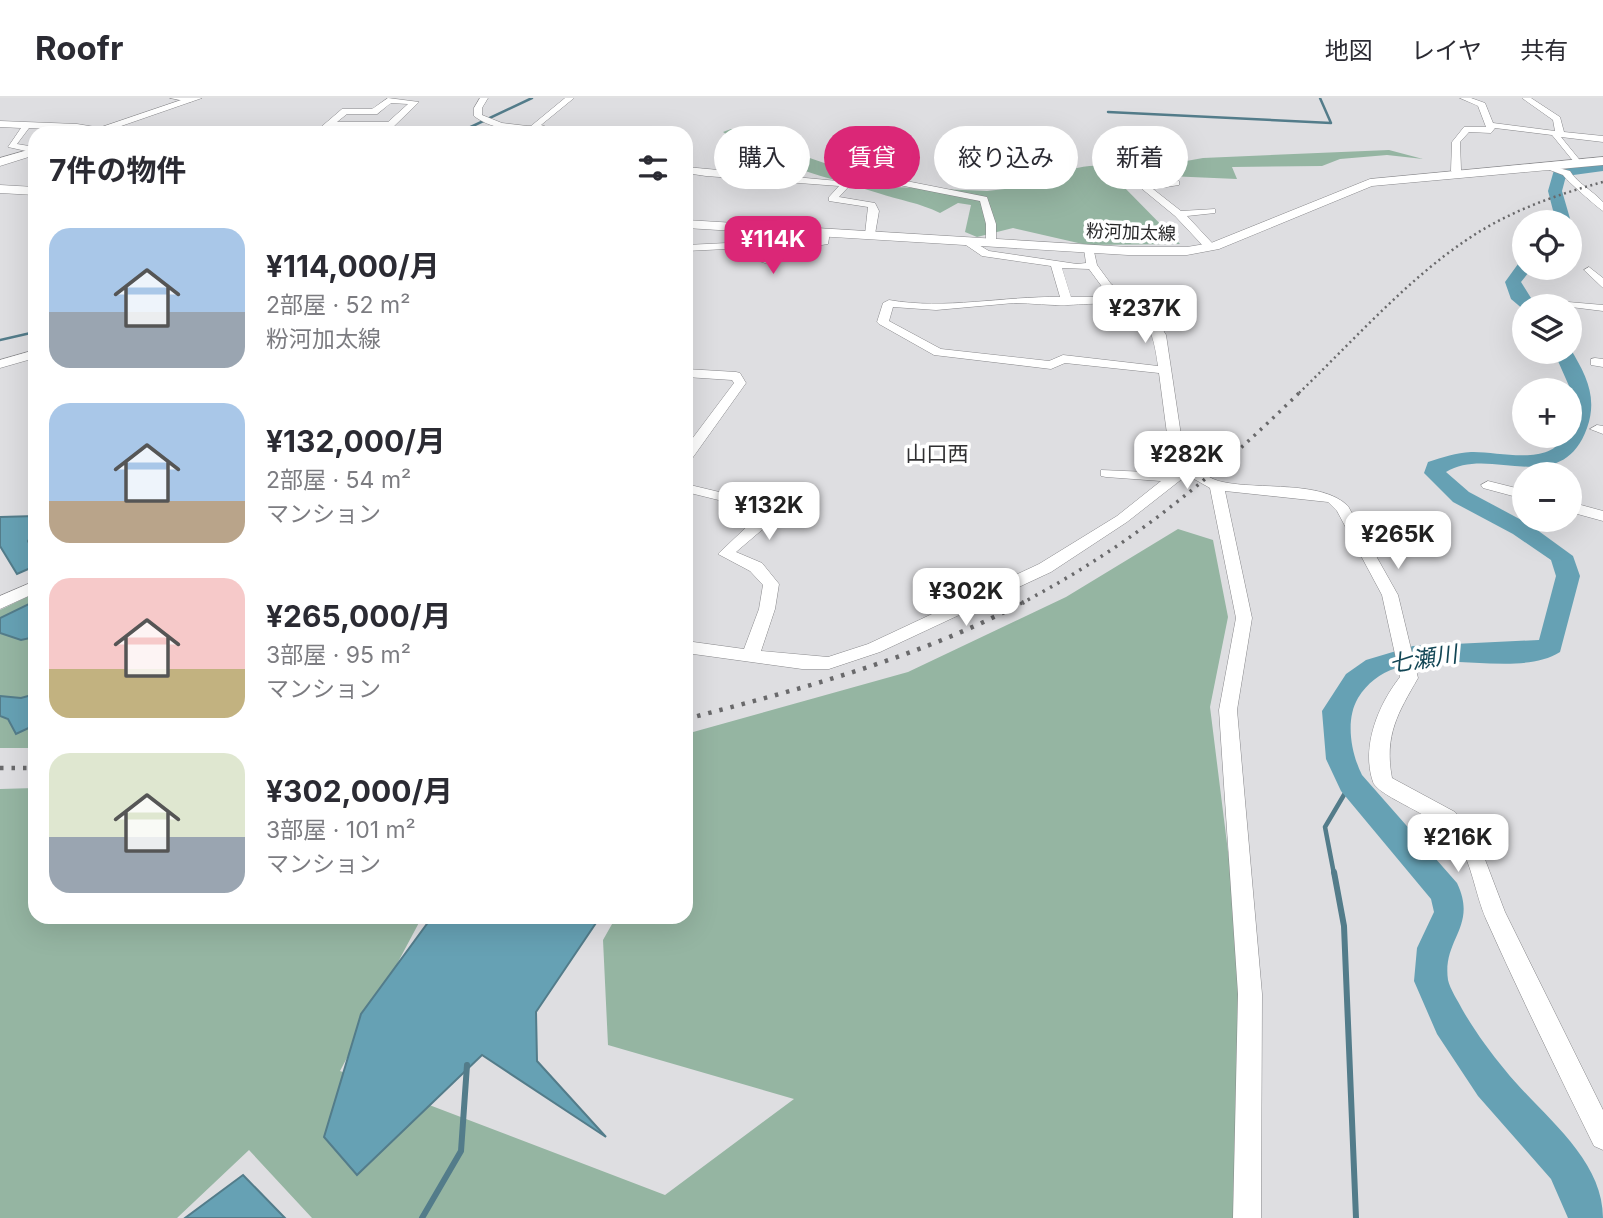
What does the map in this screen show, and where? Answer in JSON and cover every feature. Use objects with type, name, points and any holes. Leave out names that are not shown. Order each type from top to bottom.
[{"type":"main road","points":[[112,126],[194,99]]},
{"type":"main road","points":[[0,162],[28,152]]},
{"type":"main road","name":"粉河加太線","points":[[693,223],[1164,253],[1210,247],[1370,183],[1603,162]]},
{"type":"main road","points":[[0,189],[28,191]]},
{"type":"street","points":[[174,98],[194,99]]},
{"type":"street","points":[[484,98],[478,108],[484,120],[510,126]]},
{"type":"street","points":[[535,126],[570,98]]},
{"type":"street","points":[[1460,174],[1456,171],[1456,142],[1467,129],[1491,130],[1482,105],[1464,98]]},
{"type":"street","points":[[1526,98],[1557,119],[1560,134]]},
{"type":"street","points":[[332,124],[390,125],[415,102],[390,99],[374,112]]},
{"type":"street","points":[[329,126],[345,111],[404,113]]},
{"type":"street","points":[[0,124],[26,127]]},
{"type":"street","points":[[1490,125],[1603,139]]},
{"type":"street","points":[[54,126],[88,126]]},
{"type":"street","points":[[26,127],[12,145],[28,148]]},
{"type":"street","points":[[1560,134],[1556,136],[1560,144],[1578,164]]},
{"type":"street","points":[[1550,167],[1567,173],[1570,180],[1587,190],[1603,208]]},
{"type":"street","points":[[693,171],[720,177],[757,174],[846,184],[832,199],[872,205],[874,211],[870,234]]},
{"type":"street","points":[[1587,190],[1603,186]]},
{"type":"street","points":[[920,187],[984,199],[991,224],[991,242]]},
{"type":"street","points":[[1147,189],[1179,214],[1210,247]]},
{"type":"street","points":[[1179,214],[1212,211]]},
{"type":"street","points":[[693,248],[727,246],[771,260],[804,254],[803,245],[824,242],[825,232]]},
{"type":"street","points":[[967,241],[986,254],[1092,265]]},
{"type":"street","points":[[1088,249],[1092,265],[1107,286],[1150,317],[1160,335],[1179,474]]},
{"type":"street","points":[[1055,263],[1067,302]]},
{"type":"street","points":[[1589,270],[1603,285]]},
{"type":"street","points":[[1123,300],[1013,300],[969,305],[902,306],[889,303],[883,322],[938,352],[970,358],[1051,365],[1063,359],[1164,370]]},
{"type":"street","points":[[1582,306],[1603,308]]},
{"type":"street","points":[[0,364],[28,356]]},
{"type":"street","points":[[693,373],[736,376],[740,383],[693,437]]},
{"type":"street","points":[[1106,473],[1179,474],[1217,486],[1333,499],[1343,509],[1390,595],[1409,678],[1395,695],[1382,731],[1377,757],[1383,782],[1423,802],[1458,826],[1477,863],[1489,901],[1543,1022],[1595,1105],[1603,1137]]},
{"type":"street","points":[[693,648],[750,657],[829,663],[886,643],[1045,568],[1122,519],[1179,474]]},
{"type":"street","points":[[1488,485],[1512,492]]},
{"type":"street","points":[[1217,486],[1244,618],[1228,710],[1250,994],[1247,1218]]},
{"type":"street","points":[[693,490],[760,506],[766,515],[759,527],[740,537],[726,554],[756,567],[771,584],[767,610],[750,657]]},
{"type":"street","points":[[1582,510],[1603,516]]},
{"type":"street","points":[[0,603],[28,589]]},
{"type":"green space","points":[[1389,150],[1423,159],[1387,155],[1340,159],[1322,166],[1232,167],[1237,179],[1188,177],[1188,161]]},
{"type":"green space","points":[[810,158],[824,163],[824,177],[810,172]]},
{"type":"green space","points":[[1092,166],[1092,189],[1126,189],[1180,244],[1087,245],[1013,228],[977,237],[965,232],[971,205],[958,203],[940,213],[866,189],[1078,189],[1078,168]]},
{"type":"green space","points":[[1178,529],[1213,540],[1228,617],[1210,707],[1244,980],[1245,1218],[312,1218],[249,1150],[177,1218],[0,1218],[0,789],[28,788],[28,924],[418,924],[340,1071],[665,1195],[794,1099],[608,1045],[603,940],[612,924],[693,924],[693,732],[908,672],[1066,597]]},
{"type":"green space","points":[[28,596],[28,748],[0,748],[0,610]]},
{"type":"water","points":[[28,516],[28,569],[17,574],[0,546],[0,517]]},
{"type":"water","points":[[28,604],[28,638],[21,640],[0,633],[0,618]]},
{"type":"water","points":[[0,696],[28,696],[28,728],[16,734],[8,719],[0,716]]},
{"type":"water","points":[[427,924],[595,924],[536,1012],[537,1061],[606,1137],[482,1055],[357,1175],[324,1137],[361,1014]]},
{"type":"water","points":[[243,1175],[285,1218],[185,1218]]},
{"type":"waterway","points":[[473,126],[532,98]]},
{"type":"waterway","points":[[1108,112],[1331,123],[1320,98]]},
{"type":"waterway","name":"七瀬川","points":[[1560,210],[1555,191],[1560,179],[1559,173],[1603,167]]},
{"type":"waterway","name":"七瀬川","points":[[1514,280],[1518,294]]},
{"type":"waterway","points":[[0,340],[28,334]]},
{"type":"waterway","name":"七瀬川","points":[[1569,364],[1580,384],[1582,405],[1571,443],[1557,455],[1540,460],[1454,460],[1436,467],[1435,473],[1461,497],[1521,529],[1561,556],[1568,576],[1551,645],[1540,652],[1439,652],[1413,655],[1375,667],[1355,681],[1336,711],[1340,759],[1351,783],[1446,893],[1450,912],[1434,948],[1431,981],[1450,1022],[1491,1083],[1565,1165],[1589,1218]]},
{"type":"waterway","points":[[1334,874],[1325,827],[1351,783]]},
{"type":"waterway","points":[[1334,872],[1344,926],[1356,1218]]},
{"type":"waterway","points":[[422,1218],[461,1151],[467,1065]]},
{"type":"railway","points":[[1301,391],[1400,293],[1465,241],[1532,205],[1603,182]]},
{"type":"railway","points":[[1020,604],[1061,582],[1169,508],[1235,453],[1301,391]]},
{"type":"railway","points":[[1020,604],[1024,602]]},
{"type":"railway","points":[[693,717],[816,684],[901,656],[943,640],[1020,604]]},
{"type":"railway","points":[[0,768],[28,768]]},
{"type":"district","name":"山口西","points":[[937,453]]}]
